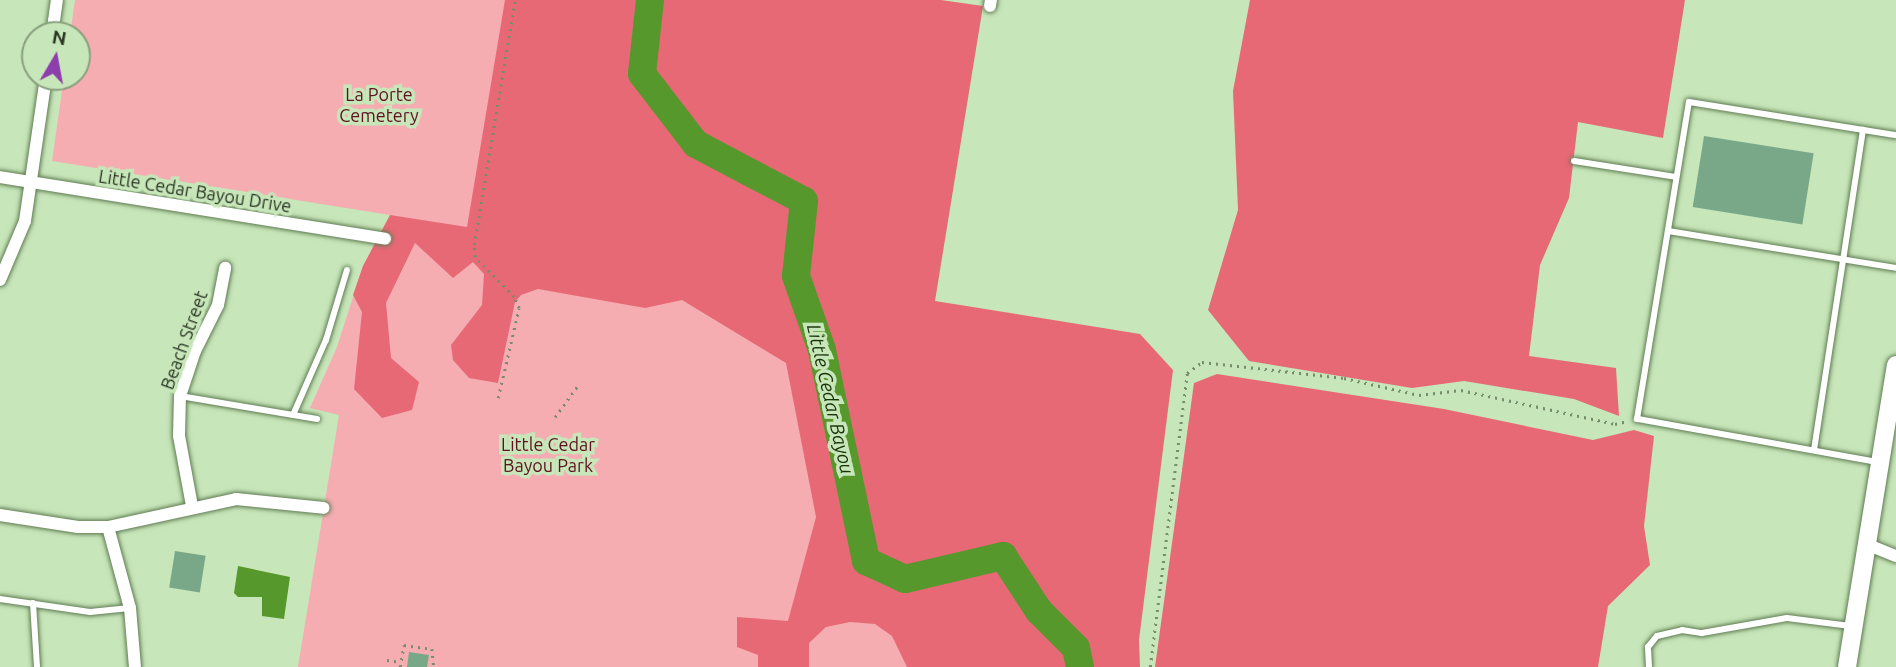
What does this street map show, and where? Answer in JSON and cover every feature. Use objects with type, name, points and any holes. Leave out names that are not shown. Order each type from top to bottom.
[{"type":"main road","points":[[1847,667],[1896,365]]},
{"type":"street","points":[[54,21],[57,0]]},
{"type":"street","points":[[0,280],[25,221],[44,91]]},
{"type":"street","name":"Little Cedar Bayou Drive","points":[[0,177],[385,239]]},
{"type":"street","name":"Beach Street","points":[[192,506],[179,436],[180,396],[195,351],[218,305],[225,268]]},
{"type":"street","points":[[0,515],[78,527],[108,527],[192,506],[256,499],[324,508]]},
{"type":"street","points":[[108,527],[130,608],[135,667]]},
{"type":"street","points":[[1866,544],[1896,556]]},
{"type":"lane","points":[[1881,463],[1637,419],[1689,102],[1896,135]]},
{"type":"lane","points":[[1814,450],[1863,130]]},
{"type":"lane","points":[[1574,161],[1676,177]]},
{"type":"lane","points":[[1668,230],[1896,268]]},
{"type":"lane","points":[[293,415],[326,340],[347,270]]},
{"type":"lane","points":[[180,396],[317,419]]},
{"type":"lane","points":[[0,599],[90,612],[130,608]]},
{"type":"lane","points":[[33,603],[37,667]]},
{"type":"lane","points":[[1649,667],[1648,647],[1657,636],[1682,630],[1702,633],[1787,618],[1853,627]]},
{"type":"path","points":[[498,398],[519,308],[514,298],[475,257],[474,245],[514,0]]},
{"type":"path","points":[[1150,667],[1187,373],[1202,362],[1344,378],[1419,395],[1461,390],[1615,424],[1637,419]]},
{"type":"path","points":[[555,417],[578,385]]},
{"type":"path","points":[[387,660],[401,665],[404,645],[432,649],[435,667]]},
{"type":"green space","name":"Little Cedar Bayou Park","points":[[75,0],[533,0],[736,271],[1080,667],[298,667],[339,415],[310,408],[337,347],[363,266],[390,215],[52,161],[62,91],[91,91],[91,21],[72,21]]},
{"type":"shaded area","points":[[505,0],[941,0],[983,6],[935,301],[1140,334],[1173,370],[1139,640],[1140,667],[907,667],[892,636],[875,624],[850,622],[826,627],[809,643],[809,667],[758,667],[758,655],[737,647],[737,617],[788,621],[816,517],[786,363],[682,300],[645,308],[538,289],[521,295],[515,302],[498,383],[469,378],[453,360],[451,345],[482,305],[484,274],[473,262],[453,278],[415,243],[386,303],[391,358],[419,382],[412,410],[382,418],[354,389],[362,312],[353,295],[363,266],[390,215],[467,227]]},
{"type":"shaded area","points":[[1250,0],[1685,0],[1663,138],[1578,122],[1569,198],[1540,265],[1529,356],[1616,368],[1619,416],[1574,399],[1464,381],[1412,388],[1249,361],[1208,310],[1238,210],[1233,91]]},
{"type":"shaded area","points":[[1217,374],[1444,409],[1593,440],[1634,430],[1654,436],[1644,526],[1650,565],[1608,606],[1598,667],[1155,667],[1194,383]]},
{"type":"shaded area","points":[[238,566],[290,577],[284,619],[262,616],[262,597],[238,597],[234,593]]},
{"type":"building","points":[[1704,136],[1814,153],[1802,224],[1693,207]]},
{"type":"building","points":[[175,551],[206,556],[200,592],[169,588]]},
{"type":"building","points":[[409,652],[429,655],[427,667],[407,667]]},
{"type":"waterway","name":"Little Cedar Bayou","points":[[650,0],[642,74],[696,144],[804,201],[796,276],[822,350],[866,561],[905,579],[1003,556],[1039,611],[1076,648],[1080,667]]},
{"type":"park label","name":"La Porte Cemetery","points":[[379,105]]}]
